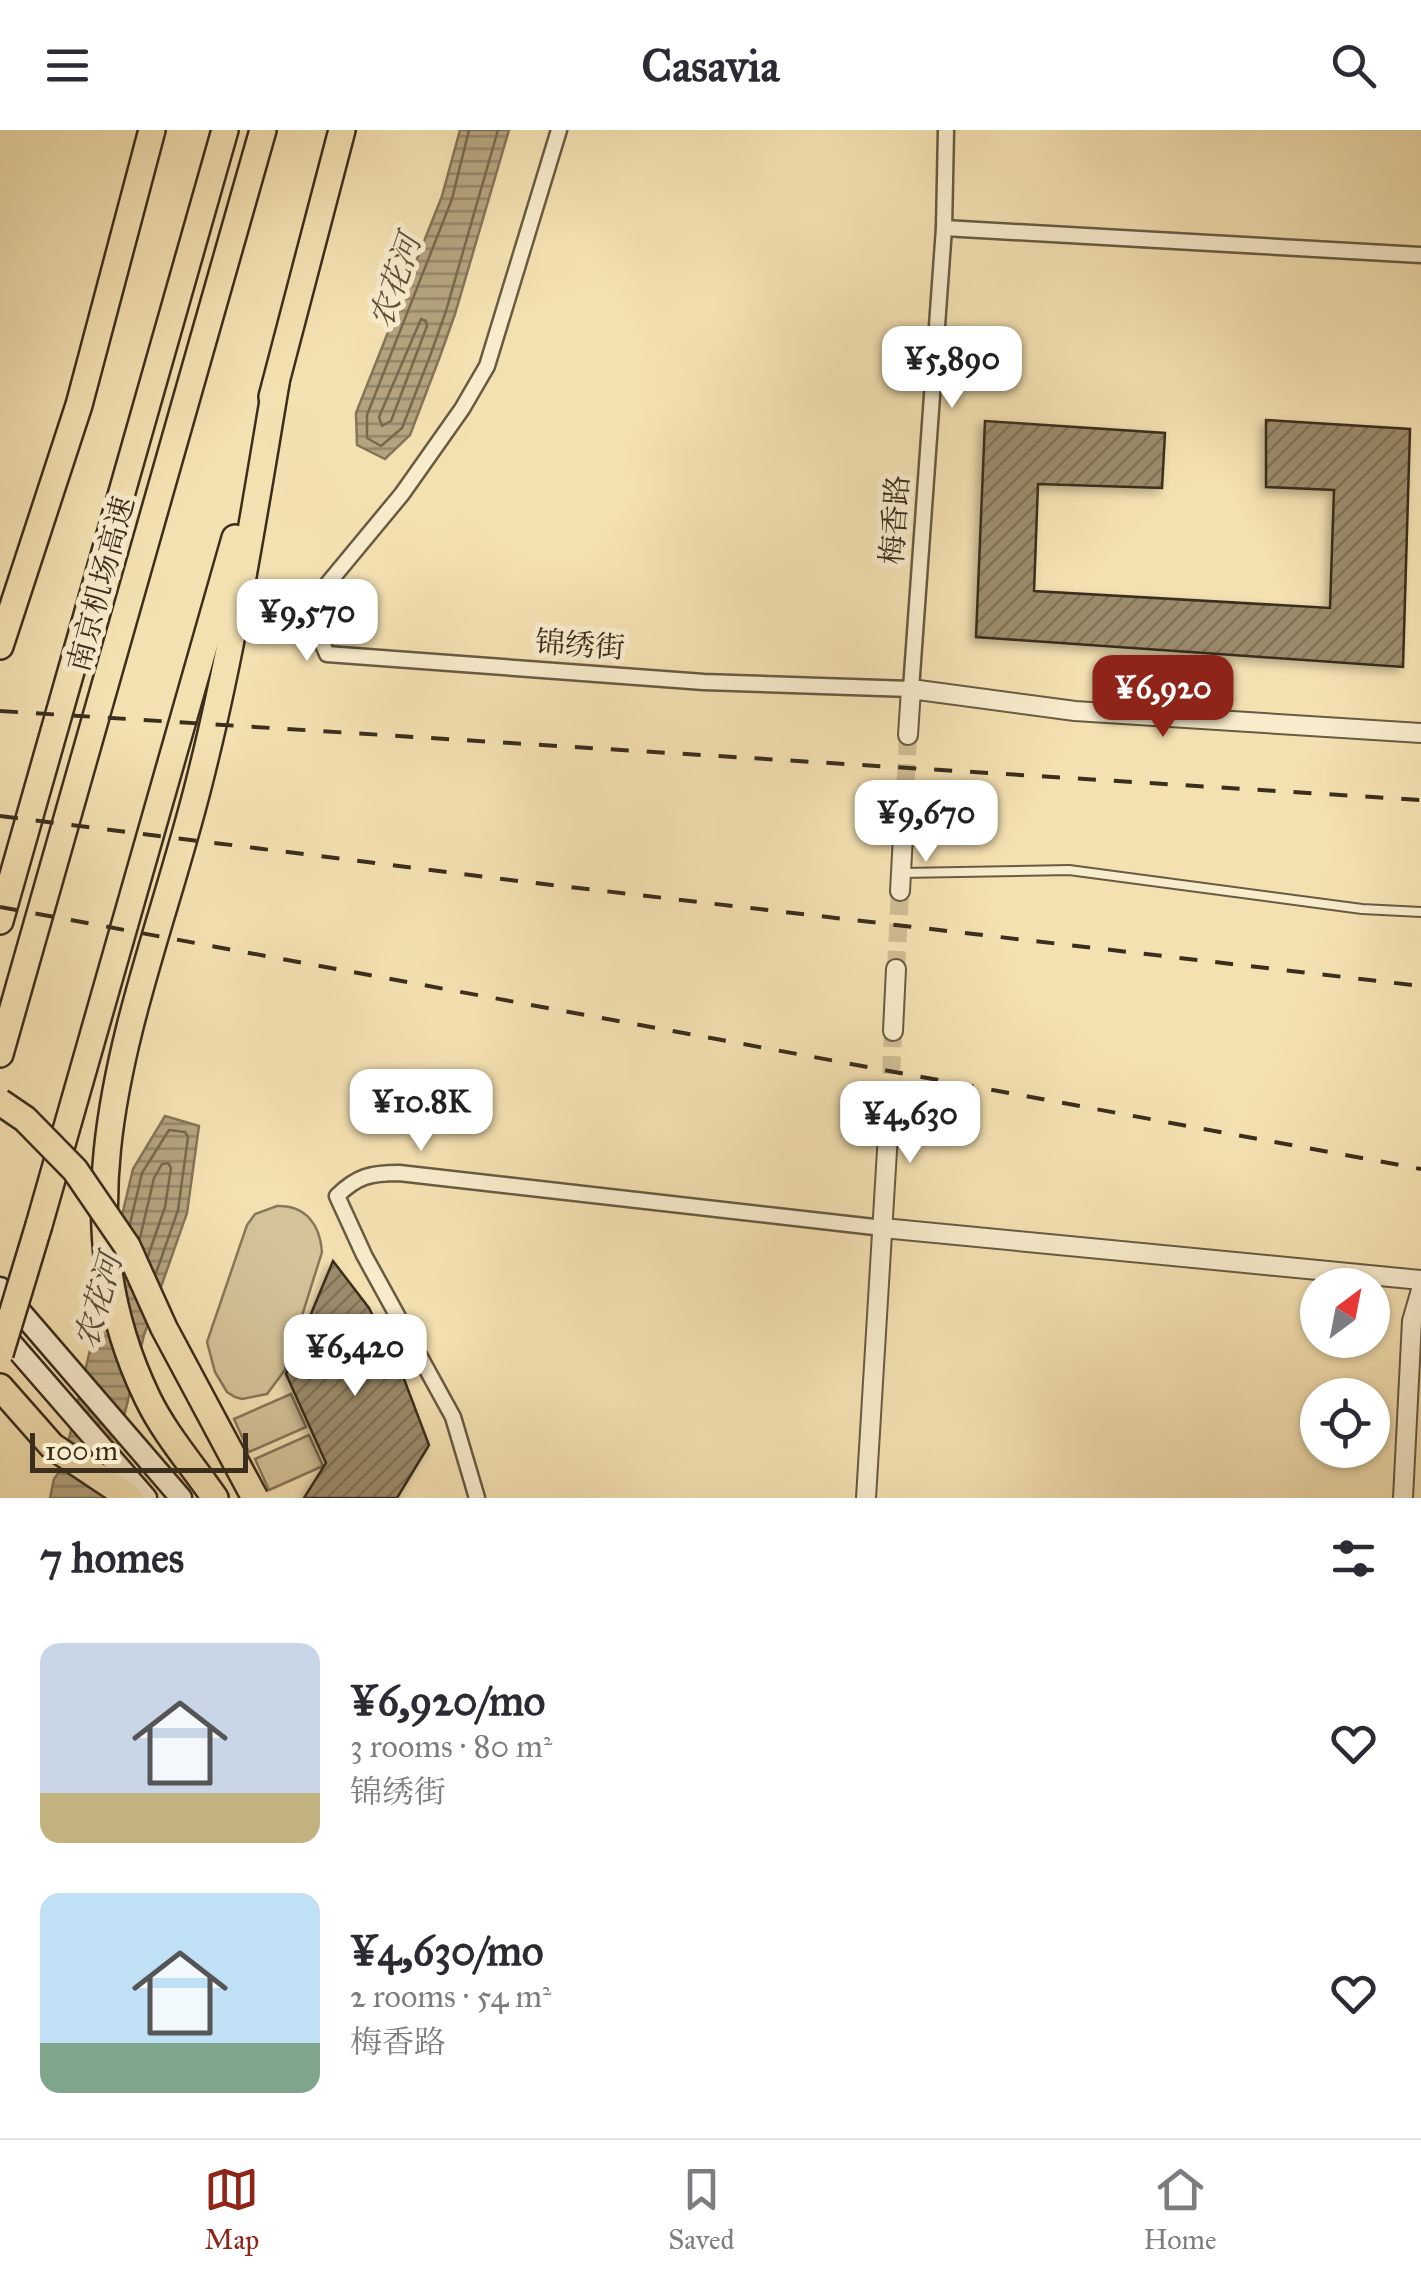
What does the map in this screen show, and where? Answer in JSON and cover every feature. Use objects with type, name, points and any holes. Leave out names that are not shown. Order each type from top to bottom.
[{"type":"highway","points":[[0,646],[79,405],[152,130]]},
{"type":"highway","name":"南京机场高速","points":[[0,921],[226,130]]},
{"type":"highway","name":"南京机场高速","points":[[0,1054],[264,130]]},
{"type":"highway","points":[[0,1354],[214,618],[342,130]]},
{"type":"highway","points":[[215,1498],[148,1399],[126,1342],[111,1281],[102,1205],[103,1166],[114,1090],[202,774],[234,633],[276,383]]},
{"type":"highway","points":[[0,1102],[25,1118],[75,1170],[127,1246],[164,1328],[255,1498]]},
{"type":"highway","points":[[0,1387],[52,1446],[119,1483]]},
{"type":"main road","points":[[0,1288],[181,1498]]},
{"type":"main road","points":[[0,1330],[68,1409],[119,1483],[146,1498]]},
{"type":"street","name":"锦绣街","points":[[559,130],[487,366],[402,494],[325,587],[314,621],[326,654],[704,682],[910,689],[1074,712],[1421,733]]},
{"type":"street","name":"梅香路","points":[[908,735],[944,228],[946,130]]},
{"type":"street","points":[[944,228],[1421,255]]},
{"type":"street","points":[[901,882],[903,836]]},
{"type":"street","points":[[893,1030],[896,969]]},
{"type":"street","points":[[866,1498],[890,1102]]},
{"type":"street","points":[[477,1498],[454,1417],[364,1254],[337,1196],[353,1180],[373,1173],[399,1173],[883,1228],[1421,1280]]},
{"type":"street","points":[[1403,1498],[1412,1322],[1421,1290]]},
{"type":"lane","points":[[901,882],[1069,870],[1362,908],[1421,912]]},
{"type":"shaded area","points":[[277,1206],[296,1209],[310,1218],[322,1252],[285,1370],[267,1394],[242,1399],[227,1392],[215,1372],[207,1342],[247,1225],[255,1214]]},
{"type":"shaded area","points":[[291,1394],[306,1427],[249,1452],[234,1419]]},
{"type":"shaded area","points":[[309,1435],[323,1466],[269,1490],[255,1459]]},
{"type":"water","points":[[460,130],[509,130],[439,359],[410,435],[385,459],[357,445],[356,413],[442,196]]},
{"type":"water","points":[[165,1116],[199,1126],[187,1213],[144,1335],[104,1498],[50,1498],[54,1479],[62,1468],[133,1169]]},
{"type":"building","points":[[1266,420],[1410,429],[1403,667],[976,637],[985,421],[1165,433],[1162,488],[1038,484],[1034,591],[1330,608],[1334,490],[1266,487]]},
{"type":"building","points":[[333,1261],[369,1308],[404,1379],[429,1445],[397,1498],[304,1498],[326,1463],[286,1374]]},
{"type":"tunnel","points":[[903,836],[908,735]]},
{"type":"tunnel","points":[[896,969],[900,891]]},
{"type":"tunnel","points":[[890,1101],[893,1031]]},
{"type":"railway","points":[[0,711],[1421,800]]},
{"type":"railway","points":[[0,816],[518,881],[1421,986]]},
{"type":"railway","points":[[0,907],[1421,1169]]},
{"type":"water label","name":"农花河","points":[[395,281]]},
{"type":"water label","name":"农花河","points":[[98,1301]]}]
